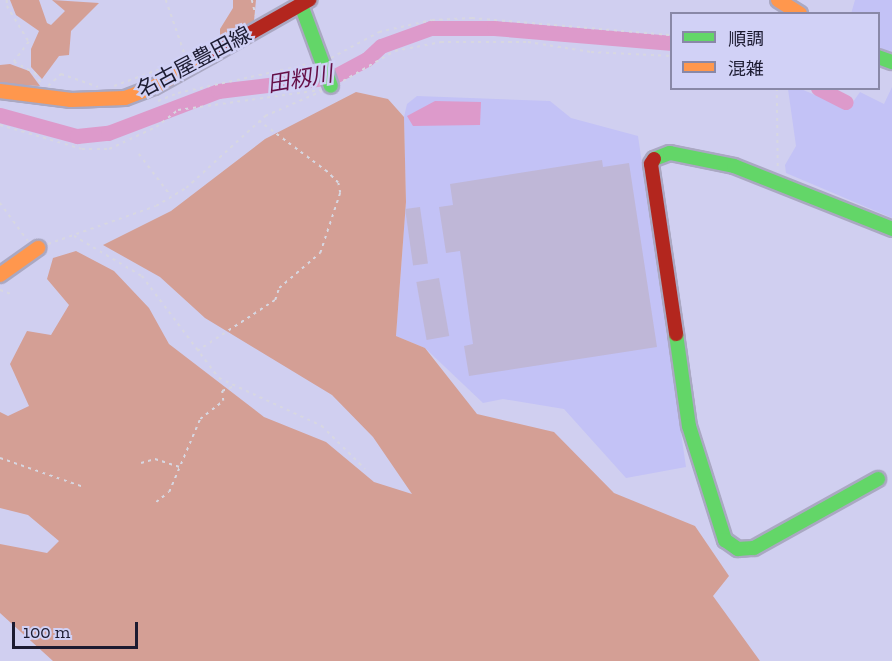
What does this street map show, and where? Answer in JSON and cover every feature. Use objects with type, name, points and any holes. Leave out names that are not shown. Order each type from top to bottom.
[{"type":"street","points":[[778,0],[797,12]]},
{"type":"street","name":"名古屋豊田線","points":[[0,91],[104,101],[125,98],[185,62],[259,28],[305,2]]},
{"type":"street","points":[[305,2],[319,63],[328,86]]},
{"type":"street","points":[[878,479],[754,548],[738,549],[725,540],[689,426],[651,164],[662,153],[685,155],[775,180],[892,229]]},
{"type":"street","points":[[0,275],[38,248]]},
{"type":"path","points":[[7,0],[7,6],[29,42],[14,62],[39,78],[43,95]]},
{"type":"path","points":[[166,0],[185,62]]},
{"type":"path","points":[[252,0],[259,28]]},
{"type":"path","points":[[158,101],[178,93],[319,63],[340,56],[379,32],[432,20],[472,18],[670,34]]},
{"type":"path","points":[[0,203],[30,243],[38,248],[105,226],[172,197],[259,122],[395,51],[441,42],[528,42],[591,52],[670,56]]},
{"type":"path","points":[[112,86],[165,67]]},
{"type":"path","points":[[43,95],[51,81],[61,74],[101,88]]},
{"type":"path","points":[[0,125],[82,149],[109,149],[149,131],[178,110],[328,86]]},
{"type":"path","points":[[775,180],[778,169],[777,90]]},
{"type":"path","points":[[197,351],[275,300],[279,288],[320,253],[340,193],[338,183],[259,122]]},
{"type":"path","points":[[139,154],[172,197]]},
{"type":"path","points":[[73,235],[142,276],[219,378],[322,426],[366,469]]},
{"type":"path","points":[[0,290],[13,295]]},
{"type":"path","points":[[156,502],[169,492],[200,419],[223,401],[222,392],[233,386]]},
{"type":"path","points":[[0,459],[81,486]]},
{"type":"path","points":[[141,463],[155,459],[170,467],[181,467]]},
{"type":"shaded area","points":[[10,0],[39,0],[47,23],[51,25],[65,11],[52,0],[99,3],[71,31],[69,55],[59,56],[42,79],[31,67],[31,49],[39,31],[16,15]]},
{"type":"shaded area","points":[[233,0],[256,0],[254,21],[220,39],[220,29],[233,8]]},
{"type":"shaded area","points":[[855,0],[892,0],[892,53],[880,50],[880,12],[852,12]]},
{"type":"shaded area","points":[[10,64],[29,71],[40,86],[0,84],[0,65]]},
{"type":"shaded area","points":[[892,87],[892,218],[786,173],[785,165],[796,146],[788,90],[803,90],[848,109],[860,92],[884,104]]},
{"type":"shaded area","points":[[356,92],[388,99],[404,117],[406,202],[396,336],[425,348],[477,414],[554,432],[614,493],[695,526],[729,576],[713,596],[760,661],[53,661],[0,613],[0,544],[47,553],[59,541],[28,515],[0,508],[0,412],[8,416],[29,406],[10,364],[27,331],[51,335],[69,305],[47,279],[53,258],[76,251],[114,271],[149,308],[169,344],[264,417],[326,442],[374,482],[412,494],[373,437],[332,395],[205,318],[160,277],[103,245],[171,211],[265,139]]},
{"type":"shaded area","points":[[417,96],[550,101],[571,118],[638,136],[686,467],[626,478],[564,409],[503,399],[483,403],[425,348],[396,336],[406,202],[404,117],[407,104]]},
{"type":"shaded area","points":[[435,101],[481,102],[480,125],[413,126],[407,116]]},
{"type":"building","points":[[602,160],[603,167],[629,163],[657,347],[469,376],[464,346],[473,344],[460,251],[446,253],[439,207],[453,205],[450,184]]},
{"type":"building","points":[[420,207],[428,263],[413,266],[405,209]]},
{"type":"building","points":[[439,278],[449,336],[427,340],[416,282]]},
{"type":"waterway","name":"田籾川","points":[[0,115],[77,136],[108,133],[218,91],[333,77],[367,59],[381,46],[431,28],[494,28],[670,43]]},
{"type":"waterway","points":[[311,82],[310,72],[317,66]]},
{"type":"waterway","name":"田籾川","points":[[822,90],[846,102]]},
{"type":"traffic: fast","points":[[301,5],[331,86]]},
{"type":"traffic: fast","points":[[880,58],[892,62]]},
{"type":"traffic: fast","points":[[654,159],[670,153],[734,166],[892,229]]},
{"type":"traffic: fast","points":[[676,334],[689,426],[725,540],[738,549],[754,548],[878,479]]},
{"type":"traffic: slow","points":[[778,0],[797,12]]},
{"type":"traffic: slow","points":[[0,91],[71,100],[125,98],[154,87],[212,55]]},
{"type":"traffic: slow","points":[[0,275],[38,248]]},
{"type":"traffic: jam","points":[[212,55],[309,0]]},
{"type":"traffic: jam","points":[[654,159],[651,164],[676,334]]}]
